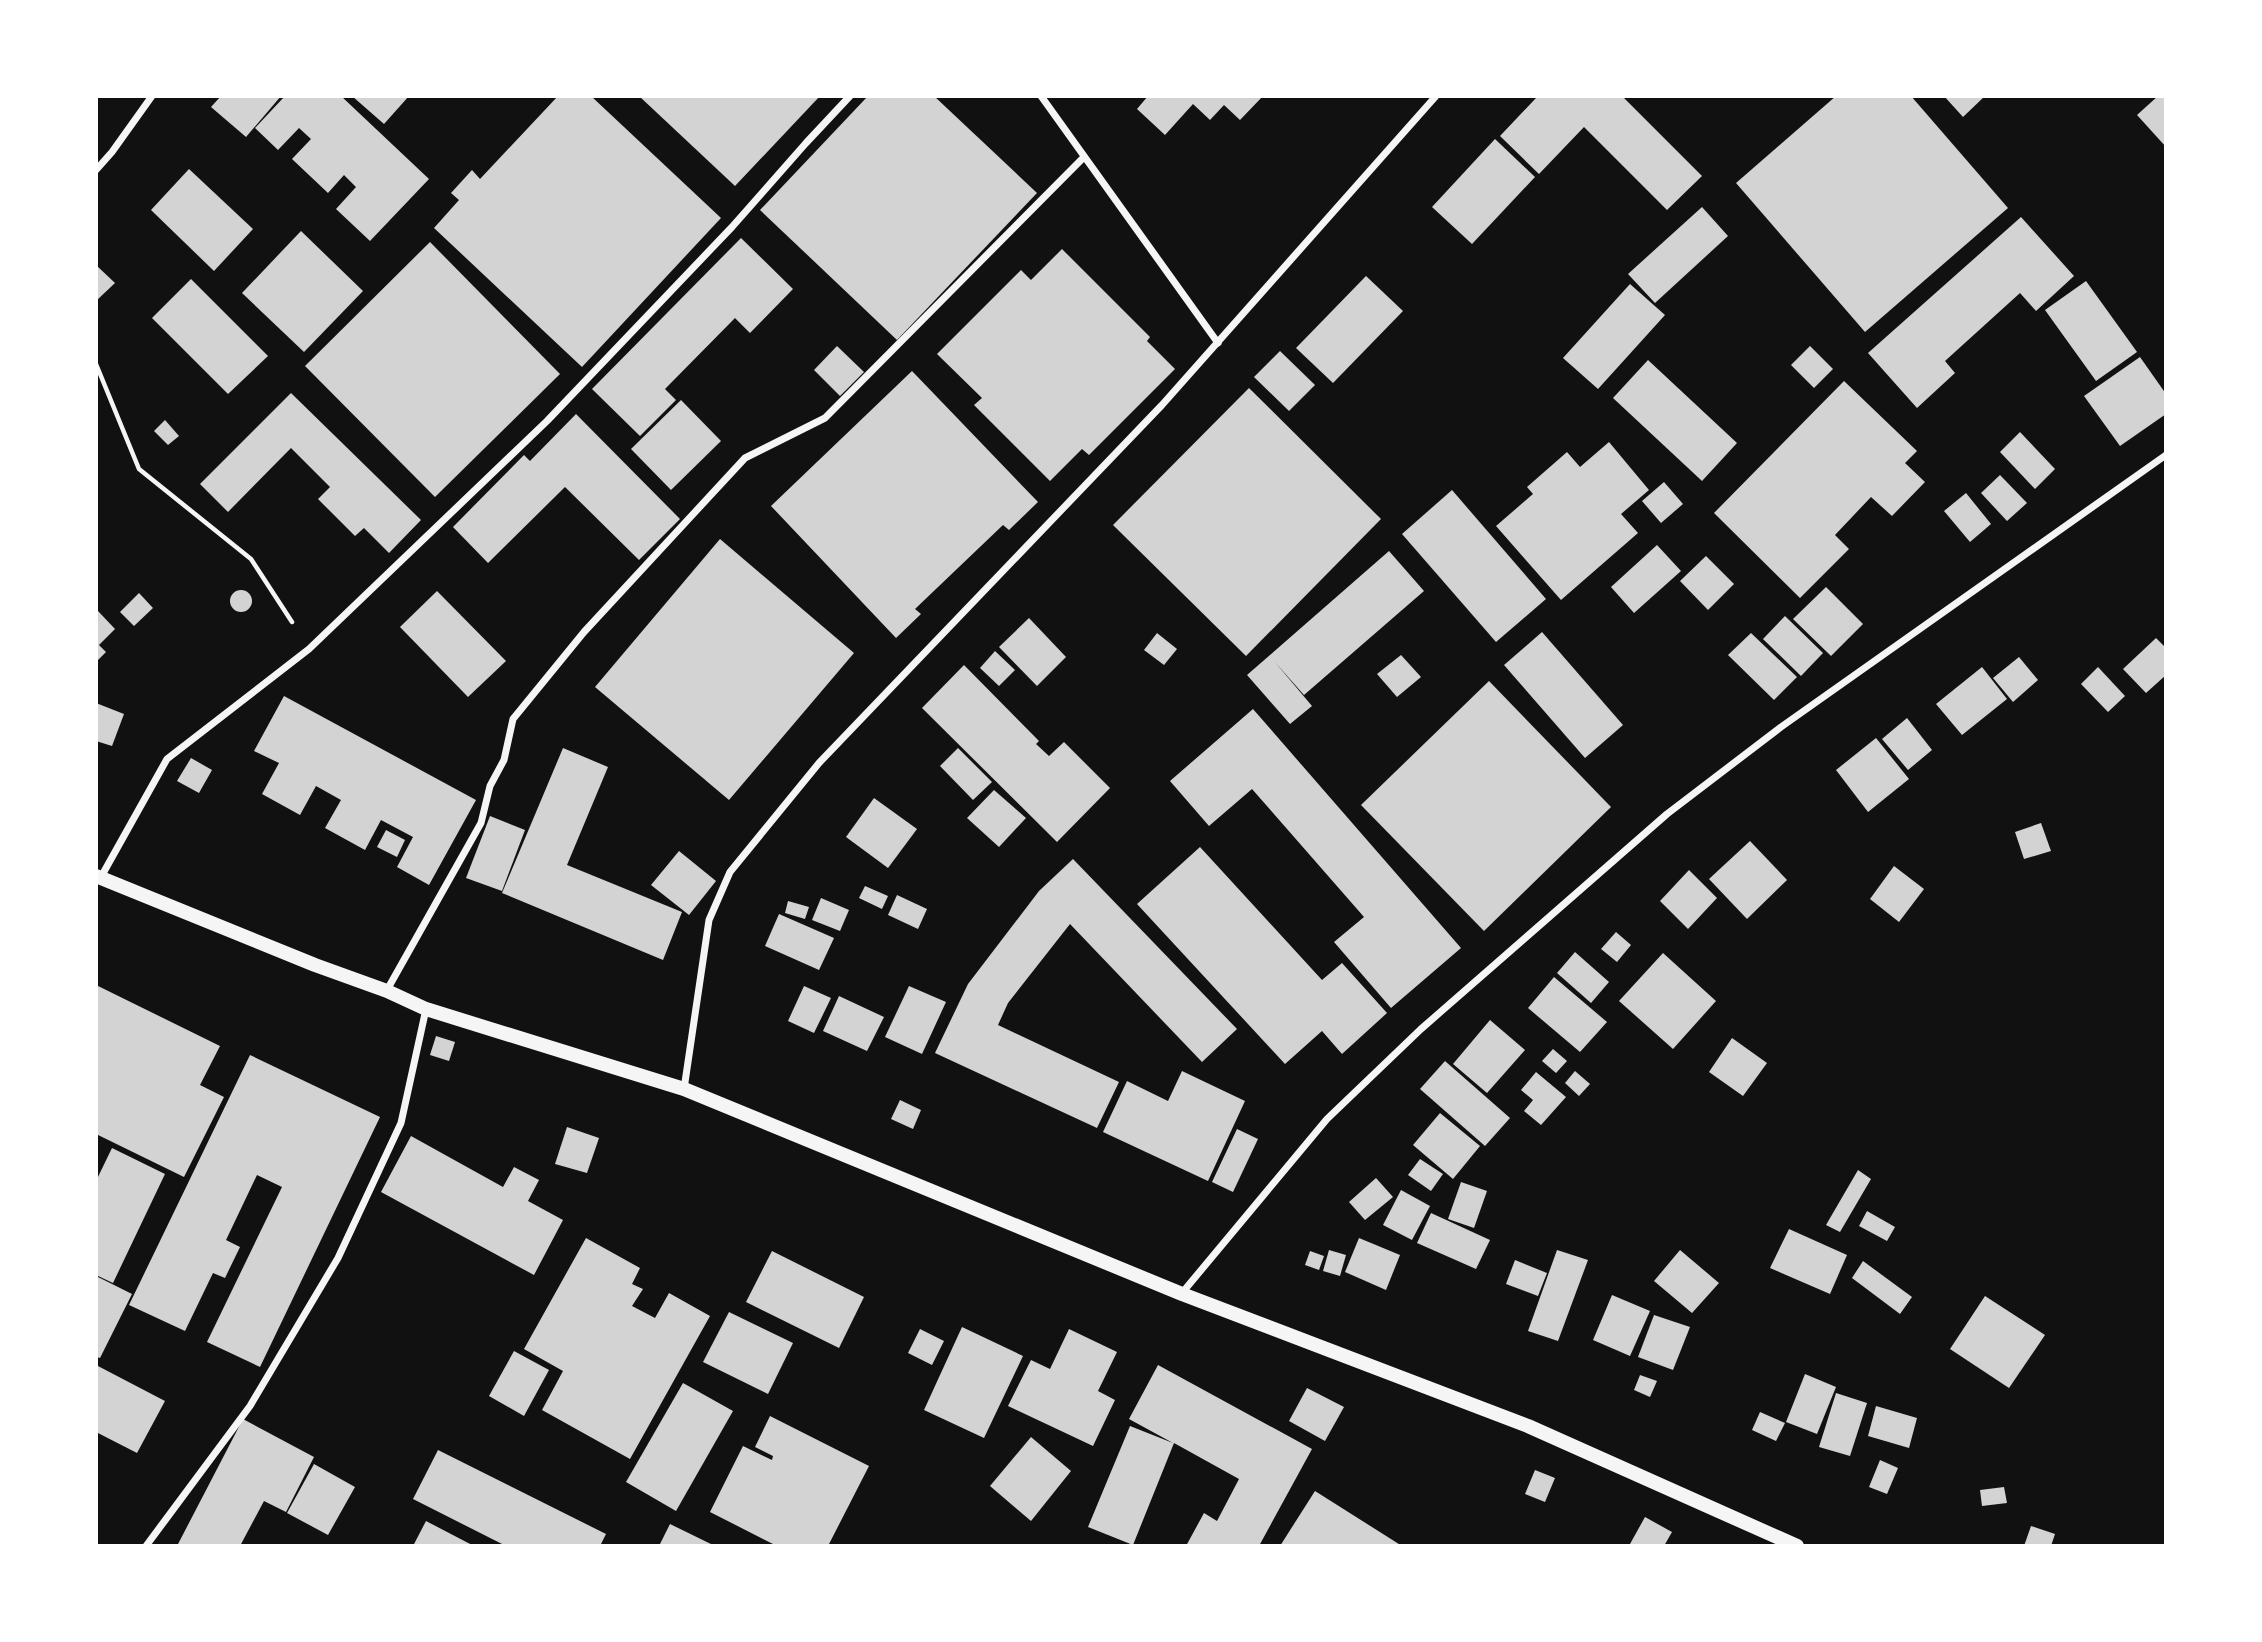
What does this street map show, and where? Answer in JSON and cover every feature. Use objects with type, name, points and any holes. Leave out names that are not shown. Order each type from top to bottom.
[{"type":"main road","points":[[98,877],[387,991],[426,1009],[684,1089],[1182,1294],[1528,1426],[1797,1546]]},
{"type":"street","points":[[96,170],[152,96]]},
{"type":"street","points":[[98,877],[167,759],[309,649],[547,421],[723,237],[850,96]]},
{"type":"street","points":[[1041,96],[1218,343]]},
{"type":"street","points":[[684,1089],[709,920],[730,872],[819,763],[1153,415],[1437,96]]},
{"type":"street","points":[[387,991],[481,823],[490,786],[504,760],[513,719],[583,632],[745,457],[825,418],[1084,157]]},
{"type":"street","points":[[1182,1294],[1327,1119],[1421,1029],[1667,814],[1781,727],[2166,455]]},
{"type":"street","points":[[146,1546],[250,1406],[338,1258],[401,1123],[426,1009]]},
{"type":"path","points":[[96,364],[139,469],[251,559],[309,649]]},
{"type":"building","points":[[221,96],[281,96],[246,137],[211,107]]},
{"type":"building","points":[[285,96],[341,96],[429,179],[370,241],[336,209],[356,187],[344,175],[328,193],[292,159],[311,139],[299,128],[278,150],[255,128]]},
{"type":"building","points":[[352,96],[409,96],[384,124]]},
{"type":"building","points":[[558,96],[591,96],[721,218],[582,367],[434,228],[459,200],[451,193],[472,170],[480,179]]},
{"type":"building","points":[[639,96],[820,96],[735,186]]},
{"type":"building","points":[[868,96],[934,96],[1037,193],[897,340],[760,210]]},
{"type":"building","points":[[1148,96],[1263,96],[1240,120],[1224,105],[1210,120],[1193,104],[1165,135],[1137,109]]},
{"type":"building","points":[[1534,96],[1622,96],[1702,176],[1667,210],[1584,127],[1539,174],[1500,136],[1536,98]]},
{"type":"building","points":[[1836,96],[1911,96],[2008,208],[1865,332],[1736,183]]},
{"type":"building","points":[[1944,96],[1985,96],[1963,117]]},
{"type":"building","points":[[2158,96],[2166,96],[2166,147],[2137,115]]},
{"type":"building","points":[[1495,139],[1535,177],[1472,244],[1432,207]]},
{"type":"building","points":[[189,169],[253,229],[214,271],[151,210]]},
{"type":"building","points":[[1702,207],[1728,236],[1655,303],[1628,274]]},
{"type":"building","points":[[2021,217],[2074,276],[2036,311],[2020,293],[1945,361],[1955,373],[1917,408],[1868,353]]},
{"type":"building","points":[[301,231],[363,291],[304,352],[242,293]]},
{"type":"building","points":[[741,238],[793,289],[750,333],[735,318],[665,389],[676,400],[640,436],[592,389]]},
{"type":"building","points":[[430,242],[560,374],[435,497],[305,366]]},
{"type":"building","points":[[1062,249],[1150,337],[1147,341],[1175,369],[1089,455],[1082,449],[1050,481],[974,405],[982,398],[937,354],[1021,270],[1031,280]]},
{"type":"building","points":[[96,265],[115,283],[96,301]]},
{"type":"building","points":[[1366,276],[1403,311],[1333,383],[1296,348]]},
{"type":"building","points":[[191,279],[268,356],[228,394],[152,318]]},
{"type":"building","points":[[2086,281],[2137,352],[2096,381],[2045,310]]},
{"type":"building","points":[[1630,284],[1665,315],[1598,389],[1563,358]]},
{"type":"building","points":[[837,346],[864,372],[840,396],[814,370]]},
{"type":"building","points":[[1810,346],[1833,369],[1814,388],[1791,365]]},
{"type":"building","points":[[1280,351],[1315,385],[1289,411],[1254,377]]},
{"type":"building","points":[[2140,357],[2166,394],[2166,414],[2120,446],[2084,396]]},
{"type":"building","points":[[1648,360],[1737,443],[1702,481],[1613,398]]},
{"type":"building","points":[[912,371],[1038,502],[1009,530],[1003,525],[915,609],[921,614],[896,638],[771,506]]},
{"type":"building","points":[[1844,381],[1917,451],[1905,463],[1925,482],[1892,516],[1871,497],[1835,535],[1849,549],[1800,598],[1714,513]]},
{"type":"building","points":[[1249,388],[1381,519],[1246,656],[1113,525]]},
{"type":"building","points":[[291,393],[421,520],[389,553],[364,528],[355,536],[318,499],[330,487],[291,448],[228,512],[200,484]]},
{"type":"building","points":[[681,400],[721,441],[671,490],[631,449]]},
{"type":"building","points":[[576,414],[680,519],[639,560],[565,487],[488,563],[453,527],[524,455],[530,461]]},
{"type":"building","points":[[165,420],[179,436],[168,445],[154,431]]},
{"type":"building","points":[[2020,432],[2055,469],[2035,489],[2000,452]]},
{"type":"building","points":[[1609,442],[1649,490],[1621,514],[1638,533],[1561,600],[1496,526],[1533,494],[1527,487],[1567,452],[1580,467]]},
{"type":"building","points":[[2000,475],[2027,503],[2007,521],[1981,493]]},
{"type":"building","points":[[1664,482],[1683,504],[1661,523],[1642,501]]},
{"type":"building","points":[[1452,490],[1546,599],[1496,642],[1402,534]]},
{"type":"building","points":[[1966,493],[1991,524],[1970,542],[1944,511]]},
{"type":"building","points":[[720,539],[854,653],[729,800],[595,687]]},
{"type":"building","points":[[1657,545],[1681,571],[1634,613],[1611,587]]},
{"type":"building","points":[[1389,551],[1424,591],[1304,695],[1274,661],[1312,706],[1290,724],[1247,675]]},
{"type":"building","points":[[1706,556],[1734,584],[1708,610],[1680,581]]},
{"type":"building","points":[[1826,587],[1863,624],[1831,656],[1793,619]]},
{"type":"building","points":[[241,590],[249,593],[252,601],[249,609],[241,612],[233,609],[230,601],[233,593]]},
{"type":"building","points":[[437,591],[506,661],[468,697],[400,627]]},
{"type":"building","points":[[139,593],[153,608],[134,626],[120,612]]},
{"type":"building","points":[[96,612],[115,629],[99,645],[106,652],[96,662]]},
{"type":"building","points":[[1785,616],[1823,653],[1801,676],[1763,639]]},
{"type":"building","points":[[1029,618],[1066,657],[1037,686],[999,647]]},
{"type":"building","points":[[1542,632],[1623,725],[1585,758],[1504,665]]},
{"type":"building","points":[[1157,633],[1177,649],[1164,665],[1144,650]]},
{"type":"building","points":[[1751,633],[1797,677],[1774,700],[1728,655]]},
{"type":"building","points":[[2156,638],[2166,648],[2166,675],[2146,693],[2123,669]]},
{"type":"building","points":[[995,651],[1015,670],[999,686],[980,668]]},
{"type":"building","points":[[1401,655],[1421,677],[1397,697],[1377,674]]},
{"type":"building","points":[[2019,657],[2038,680],[2013,702],[1993,678]]},
{"type":"building","points":[[964,665],[1039,741],[1036,744],[1049,756],[1064,742],[1110,788],[1057,842],[922,708]]},
{"type":"building","points":[[1982,667],[2007,699],[1962,735],[1936,704]]},
{"type":"building","points":[[2098,667],[2125,696],[2108,712],[2081,684]]},
{"type":"building","points":[[1489,681],[1611,807],[1484,931],[1361,805]]},
{"type":"building","points":[[284,696],[476,800],[429,885],[397,867],[413,837],[381,820],[365,850],[325,828],[341,800],[316,786],[300,815],[262,794],[279,763],[254,751]]},
{"type":"building","points":[[96,703],[124,714],[112,746],[96,741]]},
{"type":"building","points":[[1253,709],[1461,948],[1391,1008],[1334,942],[1364,917],[1252,789],[1209,826],[1170,781]]},
{"type":"building","points":[[1907,718],[1932,750],[1908,770],[1882,739]]},
{"type":"building","points":[[1876,738],[1909,779],[1868,812],[1836,770]]},
{"type":"building","points":[[563,748],[608,767],[567,865],[682,912],[663,960],[502,893]]},
{"type":"building","points":[[958,748],[992,782],[973,800],[940,766]]},
{"type":"building","points":[[191,758],[212,770],[199,793],[177,781]]},
{"type":"building","points":[[994,790],[1026,818],[999,847],[967,818]]},
{"type":"building","points":[[874,798],[917,829],[888,868],[846,837]]},
{"type":"building","points":[[490,816],[525,830],[502,891],[466,878]]},
{"type":"building","points":[[2041,823],[2051,851],[2024,859],[2015,832]]},
{"type":"building","points":[[386,830],[405,840],[397,857],[377,847]]},
{"type":"building","points":[[1750,841],[1787,880],[1747,919],[1709,879]]},
{"type":"building","points":[[1200,847],[1322,980],[1342,963],[1387,1013],[1342,1054],[1322,1031],[1285,1064],[1137,904]]},
{"type":"building","points":[[679,851],[716,881],[689,915],[651,885]]},
{"type":"building","points":[[1073,859],[1237,1029],[1202,1062],[1070,924],[1008,1003],[998,1025],[1119,1082],[1097,1128],[935,1053],[968,984],[1039,891]]},
{"type":"building","points":[[1894,866],[1924,889],[1899,922],[1870,899]]},
{"type":"building","points":[[1689,870],[1717,898],[1688,929],[1660,901]]},
{"type":"building","points":[[865,886],[888,896],[882,909],[859,898]]},
{"type":"building","points":[[897,895],[927,909],[918,929],[888,915]]},
{"type":"building","points":[[821,898],[849,910],[840,931],[812,920]]},
{"type":"building","points":[[788,901],[809,907],[805,919],[785,913]]},
{"type":"building","points":[[779,914],[834,938],[819,970],[765,946]]},
{"type":"building","points":[[1616,932],[1631,945],[1617,962],[1601,949]]},
{"type":"building","points":[[1575,952],[1609,982],[1591,1003],[1557,973]]},
{"type":"building","points":[[1663,953],[1716,1001],[1673,1049],[1619,1001]]},
{"type":"building","points":[[1554,977],[1607,1022],[1580,1052],[1528,1008]]},
{"type":"building","points":[[96,985],[220,1046],[200,1085],[224,1097],[184,1177],[96,1134]]},
{"type":"building","points":[[804,986],[831,998],[814,1033],[788,1021]]},
{"type":"building","points":[[909,986],[946,1002],[922,1054],[885,1037]]},
{"type":"building","points":[[839,996],[884,1017],[867,1051],[823,1031]]},
{"type":"building","points":[[1490,1020],[1525,1050],[1487,1093],[1453,1064]]},
{"type":"building","points":[[436,1036],[455,1042],[449,1061],[430,1055]]},
{"type":"building","points":[[1732,1038],[1767,1063],[1743,1096],[1709,1072]]},
{"type":"building","points":[[1553,1049],[1567,1061],[1556,1073],[1542,1061]]},
{"type":"building","points":[[250,1055],[380,1117],[260,1367],[207,1342],[282,1187],[257,1175],[226,1240],[240,1247],[225,1278],[213,1273],[185,1331],[129,1305]]},
{"type":"building","points":[[1445,1061],[1510,1118],[1485,1146],[1420,1089]]},
{"type":"building","points":[[1182,1071],[1245,1101],[1208,1181],[1103,1132],[1127,1081],[1168,1101]]},
{"type":"building","points":[[1575,1071],[1590,1084],[1579,1096],[1565,1083]]},
{"type":"building","points":[[1536,1072],[1566,1097],[1541,1125],[1524,1111],[1533,1100],[1521,1090]]},
{"type":"building","points":[[900,1100],[921,1110],[913,1129],[891,1119]]},
{"type":"building","points":[[1440,1113],[1480,1146],[1453,1179],[1413,1145]]},
{"type":"building","points":[[567,1127],[599,1138],[587,1173],[555,1164]]},
{"type":"building","points":[[1237,1129],[1258,1139],[1233,1192],[1212,1182]]},
{"type":"building","points":[[411,1136],[503,1187],[514,1167],[539,1180],[528,1201],[563,1220],[534,1275],[381,1192]]},
{"type":"building","points":[[112,1148],[165,1174],[113,1283],[96,1275],[96,1181]]},
{"type":"building","points":[[1420,1159],[1443,1174],[1431,1191],[1408,1175]]},
{"type":"building","points":[[1858,1170],[1871,1179],[1840,1232],[1826,1225]]},
{"type":"building","points":[[1376,1178],[1393,1197],[1365,1220],[1349,1202]]},
{"type":"building","points":[[1461,1182],[1487,1191],[1474,1228],[1448,1219]]},
{"type":"building","points":[[1401,1190],[1430,1206],[1412,1240],[1383,1225]]},
{"type":"building","points":[[1867,1211],[1895,1227],[1887,1241],[1859,1226]]},
{"type":"building","points":[[1431,1213],[1490,1240],[1476,1269],[1417,1243]]},
{"type":"building","points":[[1789,1229],[1847,1255],[1830,1294],[1770,1268]]},
{"type":"building","points":[[586,1238],[640,1268],[632,1284],[643,1289],[632,1306],[655,1318],[669,1293],[710,1316],[630,1459],[542,1410],[563,1371],[524,1349]]},
{"type":"building","points":[[1359,1238],[1400,1255],[1386,1290],[1345,1272]]},
{"type":"building","points":[[1329,1250],[1346,1255],[1340,1276],[1323,1271]]},
{"type":"building","points":[[1557,1250],[1588,1260],[1558,1341],[1528,1331]]},
{"type":"building","points":[[1680,1250],[1719,1283],[1692,1313],[1654,1281]]},
{"type":"building","points":[[772,1251],[864,1297],[839,1348],[746,1302]]},
{"type":"building","points":[[1310,1251],[1324,1256],[1319,1270],[1305,1265]]},
{"type":"building","points":[[1515,1260],[1547,1273],[1538,1296],[1506,1284]]},
{"type":"building","points":[[1863,1261],[1912,1297],[1900,1314],[1852,1278]]},
{"type":"building","points":[[96,1276],[132,1294],[100,1358],[96,1357]]},
{"type":"building","points":[[1612,1295],[1650,1311],[1630,1356],[1593,1340]]},
{"type":"building","points":[[1985,1296],[2045,1335],[2009,1388],[1950,1349]]},
{"type":"building","points":[[729,1312],[793,1343],[768,1394],[703,1362]]},
{"type":"building","points":[[1654,1315],[1690,1327],[1673,1370],[1638,1357]]},
{"type":"building","points":[[962,1327],[1023,1356],[984,1438],[924,1410]]},
{"type":"building","points":[[920,1329],[944,1341],[932,1365],[908,1353]]},
{"type":"building","points":[[1069,1329],[1117,1352],[1098,1391],[1115,1400],[1093,1446],[1008,1406],[1031,1360],[1050,1369]]},
{"type":"building","points":[[514,1351],[549,1370],[524,1416],[489,1396]]},
{"type":"building","points":[[96,1365],[165,1401],[137,1453],[96,1432]]},
{"type":"building","points":[[1158,1365],[1312,1449],[1259,1546],[1186,1546],[1204,1513],[1217,1521],[1239,1479],[1174,1443],[1133,1545],[1088,1527],[1130,1426],[1173,1443],[1129,1419]]},
{"type":"building","points":[[1805,1374],[1836,1387],[1817,1434],[1786,1422]]},
{"type":"building","points":[[1640,1375],[1657,1381],[1650,1397],[1634,1390]]},
{"type":"building","points":[[683,1383],[733,1411],[676,1511],[626,1482]]},
{"type":"building","points":[[1307,1388],[1344,1407],[1325,1441],[1289,1421]]},
{"type":"building","points":[[1836,1393],[1867,1403],[1850,1456],[1819,1447]]},
{"type":"building","points":[[1876,1406],[1917,1418],[1909,1448],[1868,1436]]},
{"type":"building","points":[[1760,1412],[1785,1423],[1776,1441],[1752,1430]]},
{"type":"building","points":[[770,1416],[869,1466],[828,1546],[772,1546],[773,1544],[710,1512],[743,1446],[772,1460],[773,1456],[755,1447]]},
{"type":"building","points":[[243,1419],[314,1457],[286,1512],[264,1501],[240,1546],[177,1546]]},
{"type":"building","points":[[1031,1437],[1071,1471],[1031,1521],[990,1486]]},
{"type":"building","points":[[438,1450],[606,1534],[600,1546],[506,1546],[413,1499]]},
{"type":"building","points":[[1880,1460],[1898,1468],[1887,1494],[1869,1487]]},
{"type":"building","points":[[314,1464],[355,1487],[328,1535],[287,1513]]},
{"type":"building","points":[[1535,1470],[1555,1478],[1545,1502],[1525,1494]]},
{"type":"building","points":[[2004,1487],[2007,1503],[1982,1506],[1980,1490]]},
{"type":"building","points":[[1315,1491],[1402,1546],[1280,1546]]},
{"type":"building","points":[[1645,1517],[1672,1532],[1664,1546],[1630,1544]]},
{"type":"building","points":[[426,1521],[474,1546],[413,1546]]},
{"type":"building","points":[[670,1524],[715,1546],[659,1546]]},
{"type":"building","points":[[2031,1526],[2055,1534],[2051,1546],[2024,1546]]}]
